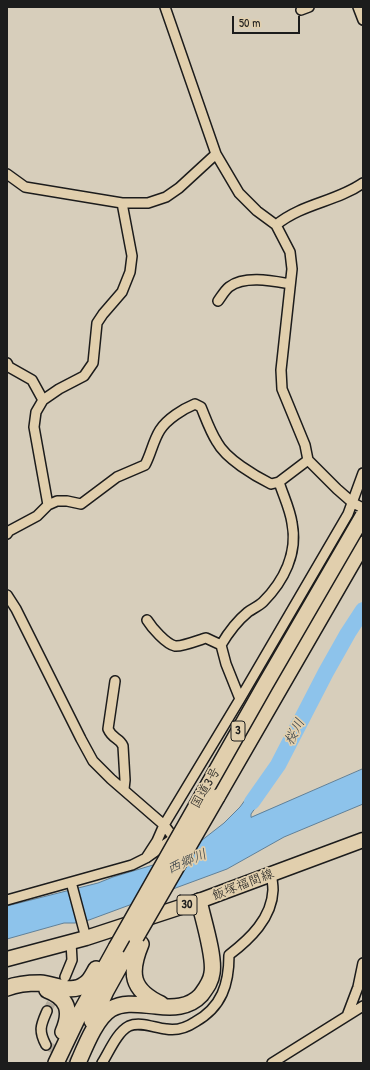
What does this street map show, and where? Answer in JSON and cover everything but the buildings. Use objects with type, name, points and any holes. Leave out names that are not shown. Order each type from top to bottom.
[{"type":"highway","name":"国道3号","points":[[56,1063],[79,1015],[116,948],[265,684],[363,516]]},
{"type":"highway","name":"国道3号","points":[[140,937],[192,851],[217,797],[363,544]]},
{"type":"highway","points":[[78,1063],[94,1030],[104,1014],[112,1008],[123,1004],[135,1003],[180,1007],[191,1003],[208,986],[211,979],[212,961],[199,901]]},
{"type":"highway","points":[[140,937],[133,967],[137,983],[142,992],[149,998],[168,1007]]},
{"type":"highway","points":[[72,1063],[106,991],[140,937]]},
{"type":"highway","points":[[7,988],[24,984],[41,983],[66,989],[74,989],[86,984],[103,958],[116,948]]},
{"type":"highway","points":[[24,984],[57,994],[64,999],[68,1015],[67,1023],[49,1063]]},
{"type":"main road","name":"飯塚福間線","points":[[7,959],[86,938],[199,901],[363,840]]},
{"type":"street","points":[[165,7],[216,154],[239,193],[276,225],[290,252],[292,269],[281,370],[282,389],[305,445],[308,460],[337,489],[363,508]]},
{"type":"street","points":[[358,7],[363,20]]},
{"type":"street","points":[[7,174],[25,187],[122,203],[148,203],[166,197],[179,188],[216,154]]},
{"type":"street","points":[[276,225],[287,216],[298,210],[352,190],[363,183]]},
{"type":"street","points":[[48,505],[34,427],[36,412],[43,400],[59,389],[84,376],[93,362],[97,323],[122,292],[130,272],[132,256],[122,203]]},
{"type":"street","points":[[218,301],[229,287],[240,282],[259,280],[290,284]]},
{"type":"street","points":[[7,363],[9,368],[32,380],[43,400]]},
{"type":"street","points":[[7,534],[37,516],[48,505],[57,501],[67,501],[81,504],[97,494],[117,477],[145,465],[160,430],[166,422],[189,406],[195,404],[201,407],[217,443],[231,458],[272,484],[279,482],[308,460]]},
{"type":"street","points":[[146,858],[348,514],[363,473]]},
{"type":"street","points":[[240,699],[226,664],[221,645],[226,636],[241,618],[262,603],[276,587],[286,572],[291,558],[293,524],[279,482]]},
{"type":"street","points":[[7,595],[16,609],[93,761],[164,825],[174,838]]},
{"type":"street","points":[[146,620],[154,630],[171,644],[176,646],[206,638],[221,645]]},
{"type":"street","points":[[115,681],[108,729],[111,736],[121,741],[123,746],[125,780],[124,789]]},
{"type":"street","points":[[7,900],[132,865],[146,858],[174,838],[186,837],[206,826]]},
{"type":"street","points":[[102,1063],[120,1034],[128,1027],[143,1025],[166,1029],[182,1029],[201,1020],[216,1006],[222,997],[227,980],[229,955],[246,941],[256,930],[269,908],[273,889],[271,874]]},
{"type":"street","points":[[71,882],[86,938]]},
{"type":"street","points":[[65,977],[72,960],[71,942]]},
{"type":"street","points":[[347,1016],[358,987],[363,964]]},
{"type":"street","points":[[272,1063],[363,1006]]},
{"type":"street","points":[[46,1045],[41,1037],[40,1028],[48,1011]]},
{"type":"water","name":"西郷川","points":[[363,769],[363,804],[284,837],[227,869],[89,920],[75,923],[64,923],[7,939],[7,906],[98,883],[153,865],[180,853],[197,844],[224,823],[240,807],[259,781],[270,787],[251,814],[251,817]]},
{"type":"waterway","name":"桜川","points":[[252,802],[278,765],[326,672],[363,610]]},
{"type":"tunnel","points":[[47,1011],[58,990]]},
{"type":"tunnel","points":[[46,1045],[79,1063]]}]
